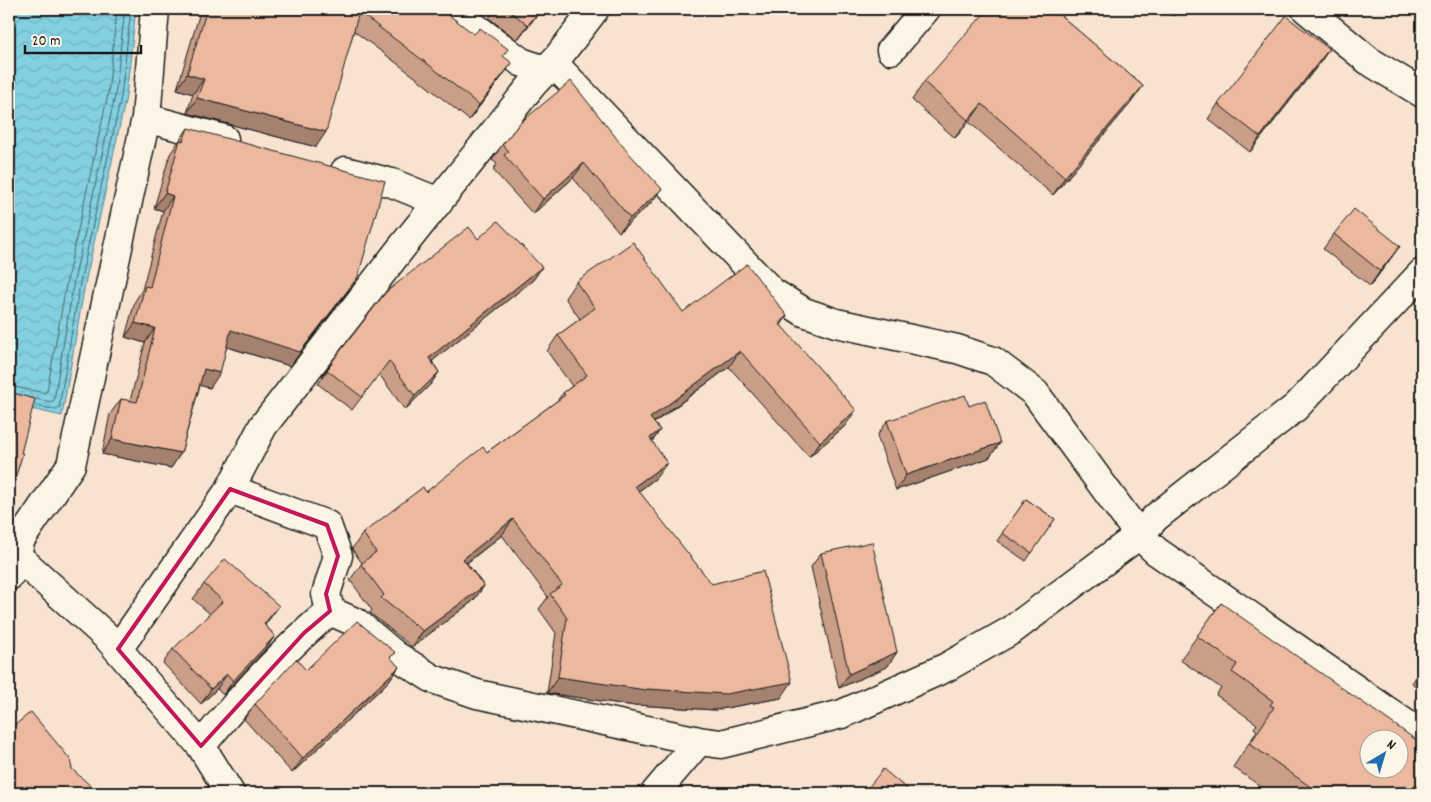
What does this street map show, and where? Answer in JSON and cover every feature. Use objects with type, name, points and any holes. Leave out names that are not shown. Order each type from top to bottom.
[{"type":"street","points":[[155,9],[146,118],[71,465],[21,539],[11,561],[108,638],[201,746],[230,793]]},
{"type":"street","points":[[451,9],[521,62],[544,70],[561,71],[772,292],[804,312],[836,323],[957,349],[993,361],[1036,393],[1139,535],[1156,551],[1422,735]]},
{"type":"street","points":[[118,649],[230,489],[263,426],[402,246],[595,9]]},
{"type":"street","points":[[891,50],[926,9]]},
{"type":"street","points":[[1306,9],[1369,61],[1422,93]]},
{"type":"street","points":[[146,118],[250,146]]},
{"type":"street","points":[[326,166],[392,183],[439,202]]},
{"type":"street","points":[[330,611],[357,623],[395,655],[432,678],[477,694],[699,741],[721,744],[842,714],[947,667],[1012,630],[1139,535],[1156,517],[1296,408],[1422,272]]},
{"type":"street","points":[[230,489],[327,526],[338,556],[326,594],[330,611]]},
{"type":"street","points":[[201,746],[220,721],[304,633],[330,611]]},
{"type":"street","points":[[655,793],[699,741]]},
{"type":"highlighted area","points":[[230,489],[327,525],[338,556],[326,594],[330,611],[304,633],[201,746],[118,649]]},
{"type":"water","points":[[9,9],[136,9],[126,97],[85,284],[62,416],[9,404]]},
{"type":"building","points":[[207,9],[441,9],[474,34],[480,28],[508,49],[503,56],[512,63],[479,105],[359,12],[326,132],[197,98],[204,79],[187,74]]},
{"type":"building","points":[[507,9],[541,9],[528,25]]},
{"type":"building","points":[[988,9],[1062,9],[1059,14],[1143,86],[1065,177],[982,104],[968,120],[924,82]]},
{"type":"building","points":[[1286,16],[1329,49],[1260,137],[1218,104]]},
{"type":"building","points":[[571,81],[626,150],[662,189],[630,218],[584,163],[543,199],[504,155],[509,151],[502,145],[520,123]]},
{"type":"building","points":[[188,128],[385,181],[358,277],[300,352],[231,330],[220,373],[204,369],[181,453],[112,439],[121,399],[137,402],[155,328],[135,323],[145,286],[150,287],[173,196],[165,193],[180,140],[183,141]]},
{"type":"building","points":[[1354,209],[1400,246],[1380,271],[1334,234]]},
{"type":"building","points":[[498,221],[542,267],[429,358],[439,372],[415,396],[389,361],[362,397],[327,370],[386,292],[469,227],[478,239]]},
{"type":"building","points":[[633,242],[683,312],[747,264],[787,316],[779,323],[856,410],[820,442],[740,351],[650,418],[660,430],[650,438],[667,463],[635,486],[712,584],[763,571],[792,682],[726,694],[646,690],[558,677],[567,618],[550,594],[562,585],[513,519],[463,559],[484,586],[423,631],[381,598],[384,595],[361,564],[376,552],[363,533],[423,487],[426,492],[483,447],[487,452],[565,395],[563,393],[587,375],[558,335],[595,308],[576,282]]},
{"type":"building","points":[[9,392],[35,399],[21,453],[23,453],[9,498]]},
{"type":"building","points":[[965,395],[969,406],[985,400],[1000,443],[906,475],[887,421]]},
{"type":"building","points":[[1026,499],[1055,519],[1032,553],[1002,533]]},
{"type":"building","points":[[872,542],[897,652],[849,674],[821,553]]},
{"type":"building","points":[[225,559],[279,606],[264,624],[275,636],[233,681],[227,674],[211,689],[173,649],[223,601],[204,584]]},
{"type":"building","points":[[1221,603],[1402,730],[1358,730],[1358,780],[1408,780],[1408,734],[1422,744],[1422,793],[1319,793],[1250,744],[1274,707],[1270,705],[1273,701],[1232,672],[1237,664],[1197,636]]},
{"type":"building","points":[[357,621],[396,653],[390,657],[399,667],[303,758],[255,704],[296,659],[306,670]]},
{"type":"building","points":[[31,712],[70,759],[72,769],[100,793],[9,793],[9,730]]},
{"type":"building","points":[[883,769],[912,793],[864,793]]}]
